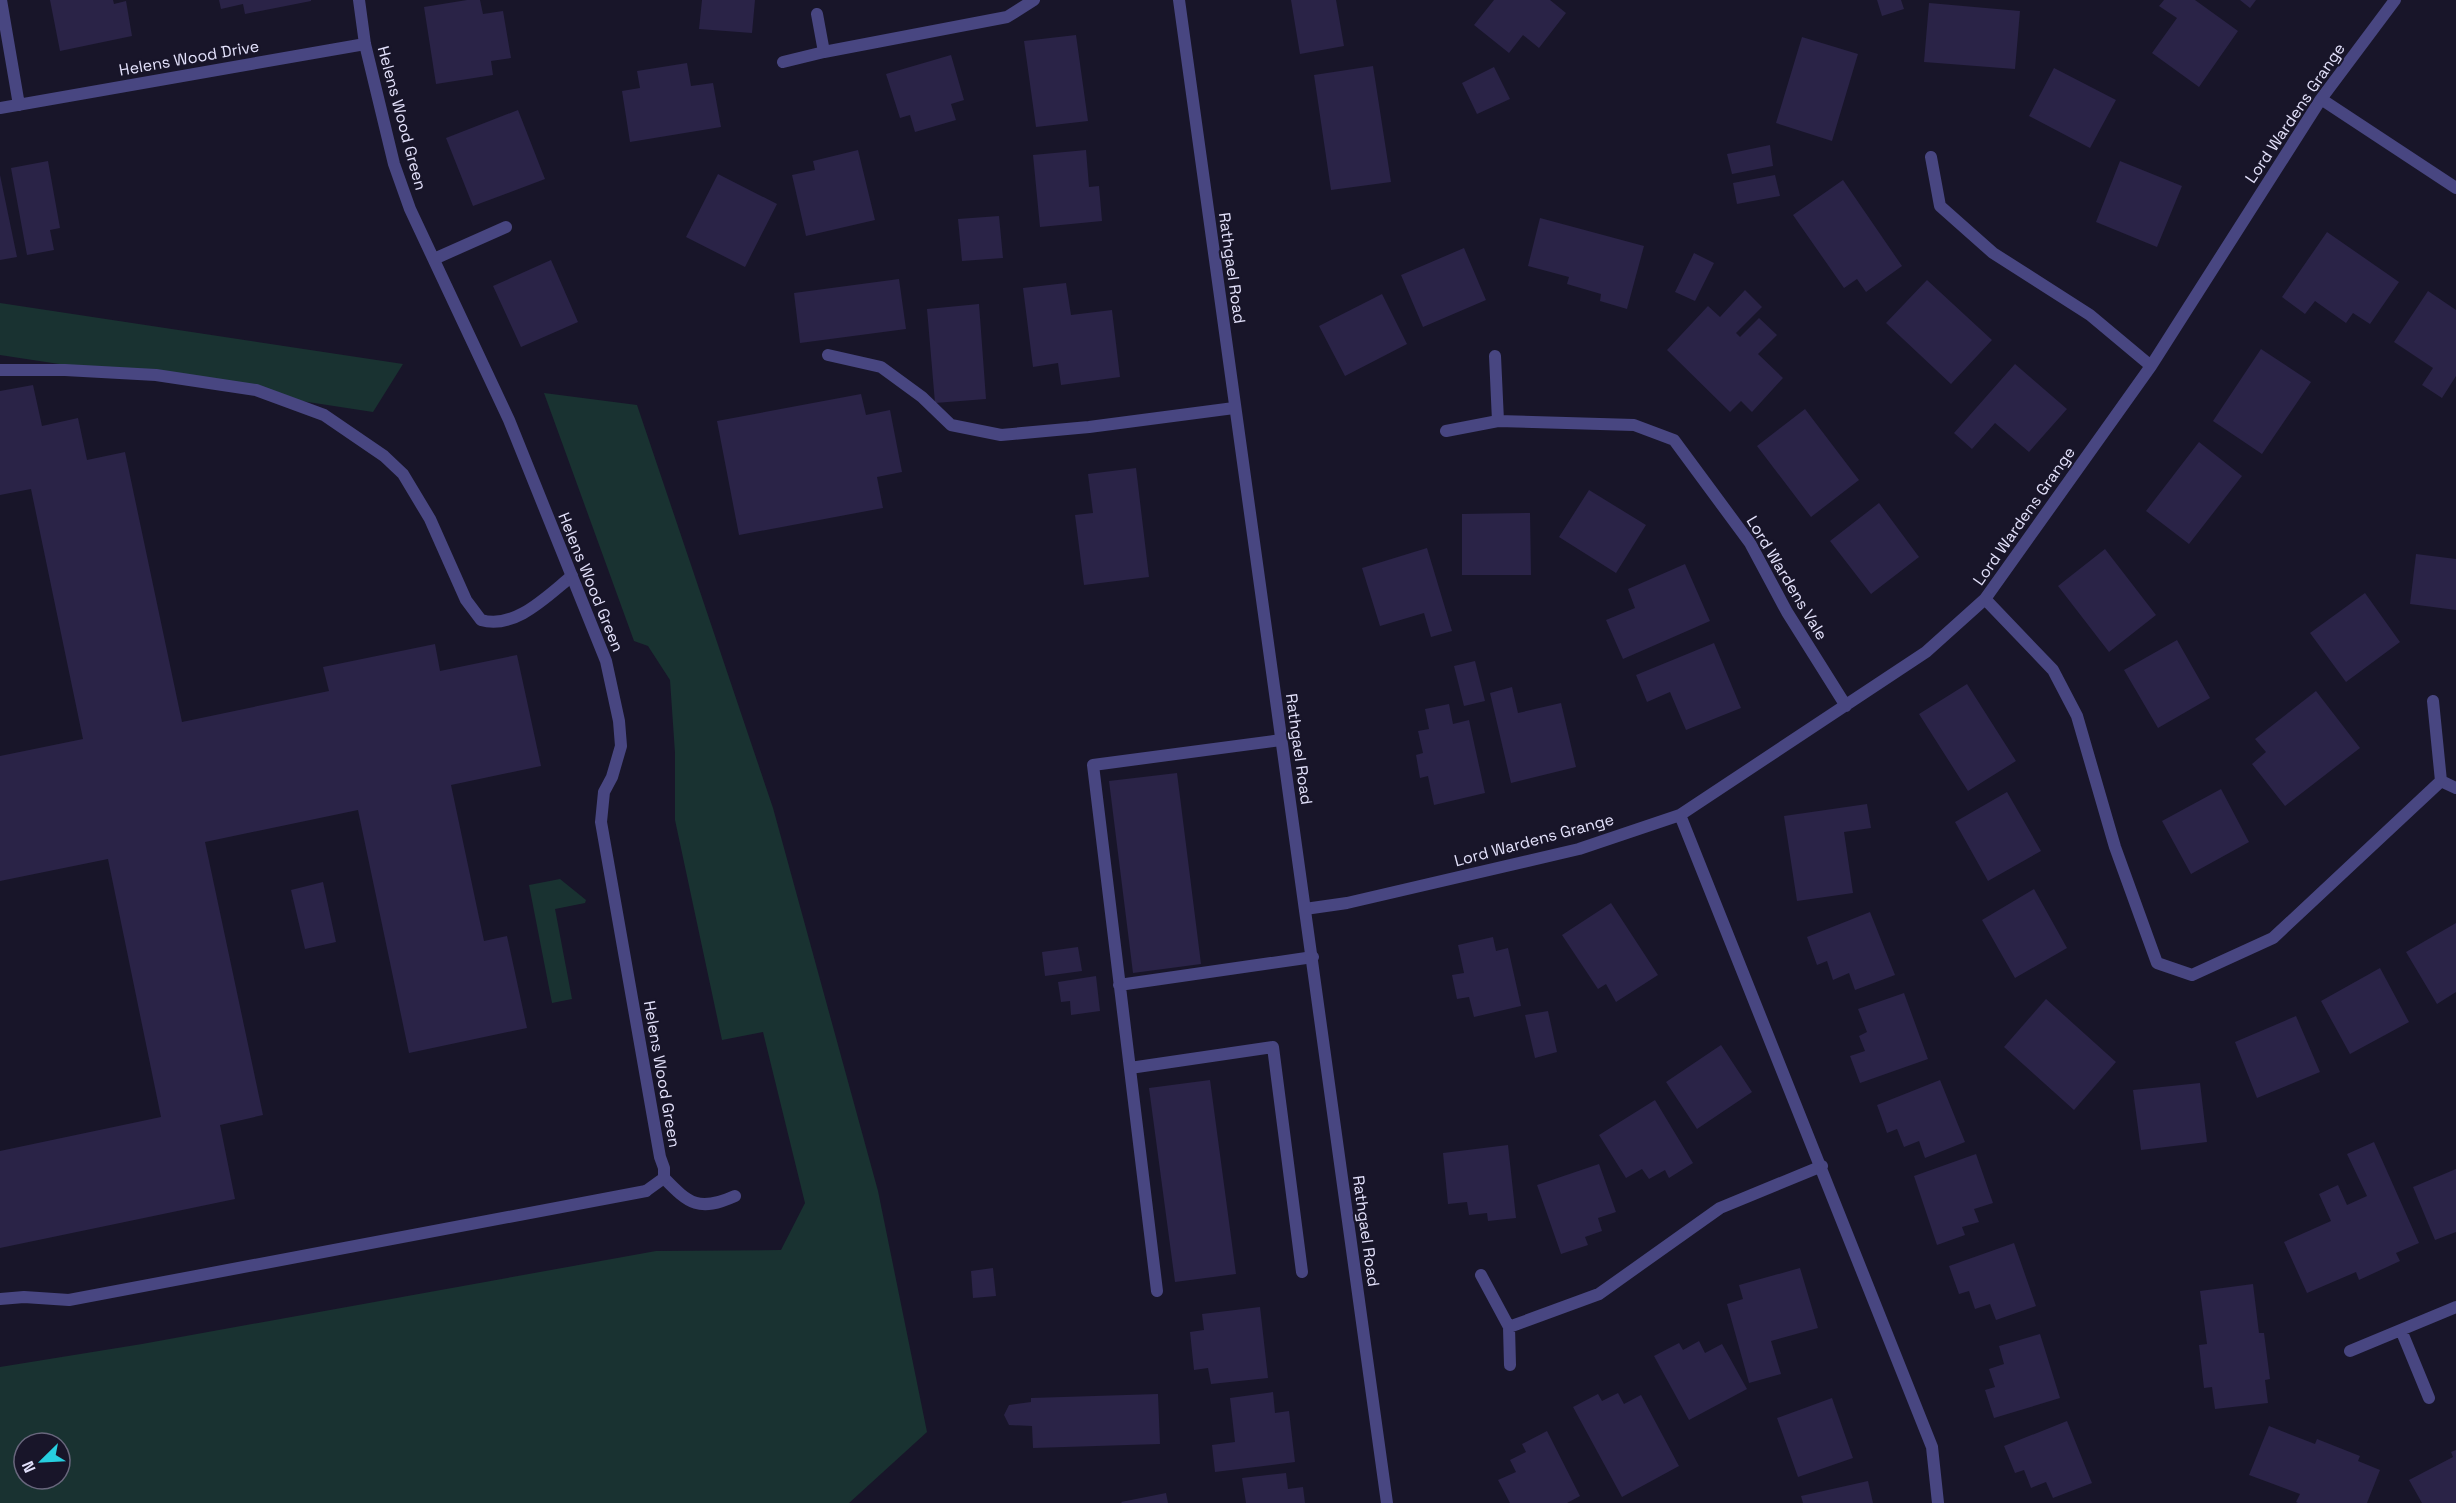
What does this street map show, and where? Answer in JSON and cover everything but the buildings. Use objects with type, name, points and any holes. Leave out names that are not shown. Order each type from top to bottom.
[{"type":"street","points":[[1,0],[19,105]]},
{"type":"street","name":"Helens Wood Green","points":[[359,0],[365,44],[394,164],[410,209],[509,420],[606,661],[619,721],[621,746],[612,777],[604,792],[601,822],[664,1178]]},
{"type":"street","points":[[783,62],[1007,17],[1034,0]]},
{"type":"street","name":"Rathgael Road","points":[[1179,0],[1387,1503]]},
{"type":"street","name":"Lord Wardens Grange","points":[[1305,909],[1347,903],[1579,849],[1680,814],[1926,652],[1985,599],[2151,366],[2321,99],[2395,0]]},
{"type":"street","points":[[818,14],[824,52]]},
{"type":"street","name":"Helens Wood Drive","points":[[0,108],[365,44]]},
{"type":"street","points":[[2321,99],[2456,188]]},
{"type":"street","points":[[1931,157],[1940,206],[1992,253],[2090,315],[2151,366]]},
{"type":"street","points":[[434,259],[506,226]]},
{"type":"street","points":[[828,355],[881,367],[922,397],[951,425],[1001,435],[1089,427],[1234,408]]},
{"type":"street","points":[[1495,356],[1498,421]]},
{"type":"street","points":[[0,370],[65,370],[156,375],[256,390],[324,415],[384,456],[403,474],[430,519],[466,600],[480,620],[498,622],[521,614],[572,576]]},
{"type":"street","name":"Lord Wardens Vale","points":[[1446,431],[1498,421],[1634,425],[1674,440],[1750,543],[1787,612],[1846,706]]},
{"type":"street","points":[[1985,599],[2053,670],[2077,716],[2115,847],[2157,963],[2192,975],[2273,939],[2441,781]]},
{"type":"street","points":[[2433,701],[2441,781]]},
{"type":"street","points":[[1157,1291],[1093,765],[1281,740]]},
{"type":"street","points":[[2441,781],[2456,788]]},
{"type":"street","points":[[1680,814],[1932,1447],[1938,1503]]},
{"type":"street","points":[[1119,985],[1313,957]]},
{"type":"street","points":[[1130,1068],[1273,1047],[1302,1272]]},
{"type":"street","points":[[1509,1327],[1599,1294],[1720,1208],[1821,1166]]},
{"type":"street","points":[[0,1299],[24,1297],[69,1300],[646,1191],[664,1178],[685,1200],[717,1204],[735,1196]]},
{"type":"street","points":[[1481,1275],[1509,1327],[1510,1365]]},
{"type":"street","points":[[2350,1351],[2456,1307]]},
{"type":"street","points":[[2401,1330],[2429,1398]]},
{"type":"green space","points":[[0,303],[403,364],[373,412],[0,355]]},
{"type":"green space","points":[[544,393],[637,405],[773,808],[878,1191],[927,1432],[849,1503],[0,1503],[0,1367],[142,1344],[656,1251],[781,1250],[805,1203],[763,1032],[722,1040],[675,820],[675,753],[670,680],[648,646],[634,641]]},
{"type":"green space","points":[[560,879],[586,900],[585,903],[555,909],[572,999],[552,1003],[529,885]]}]
